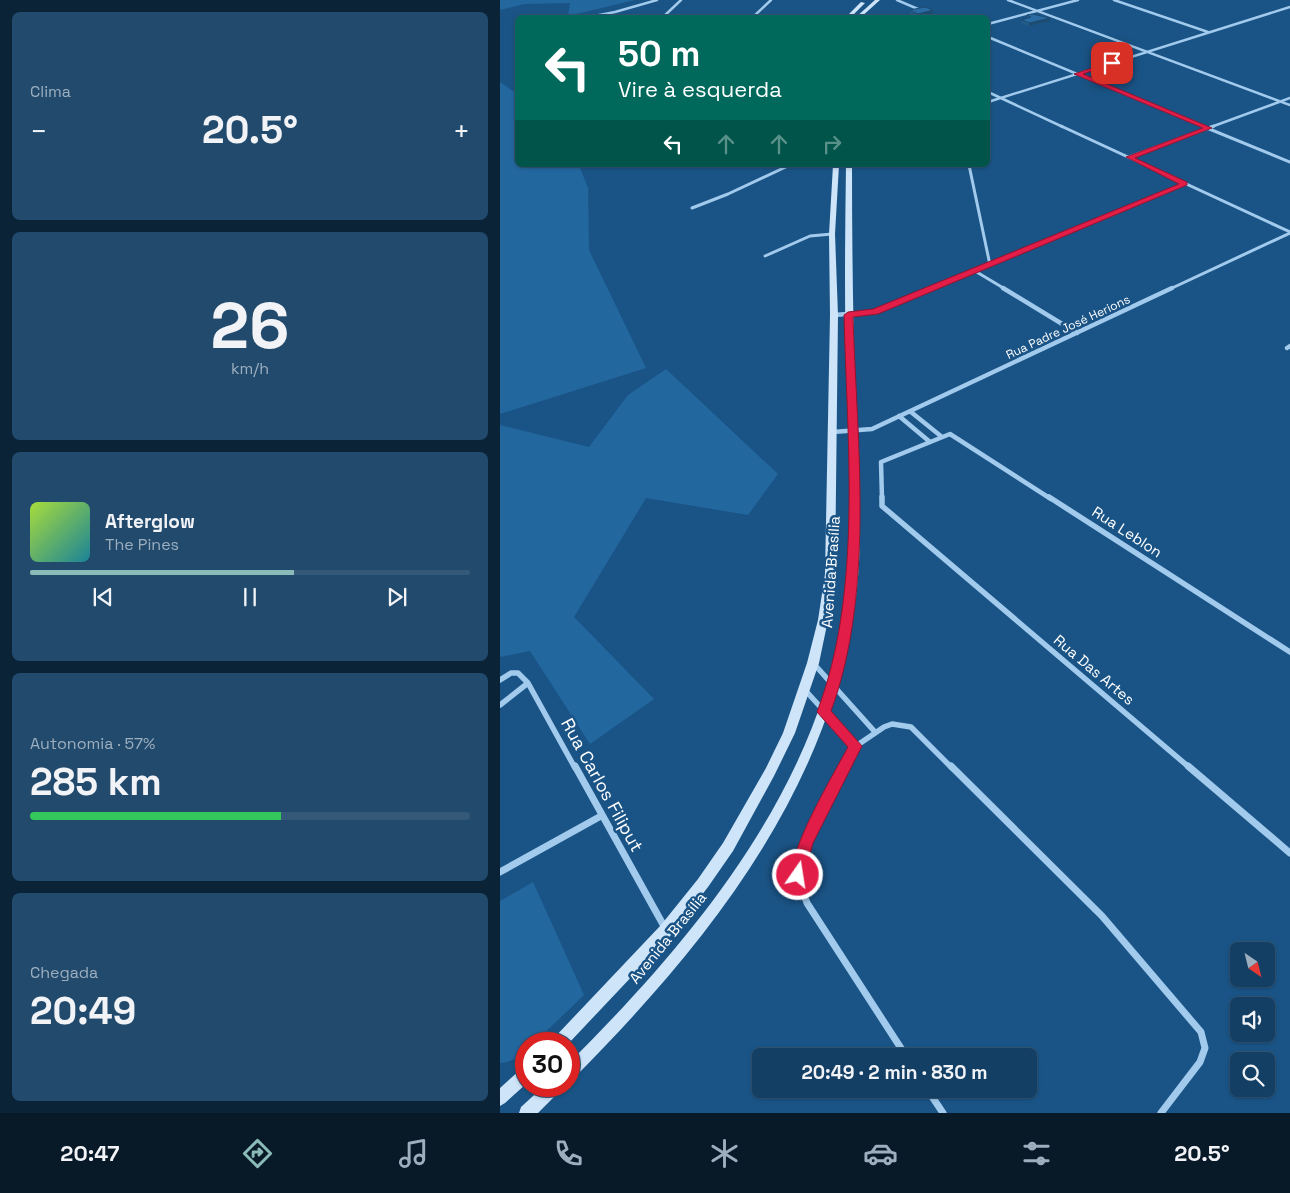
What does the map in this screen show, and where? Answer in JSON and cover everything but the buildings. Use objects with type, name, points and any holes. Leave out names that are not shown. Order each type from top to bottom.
[{"type":"main road","points":[[850,15],[868,0]]},
{"type":"main road","points":[[860,15],[878,0]]},
{"type":"main road","name":"Avenida Brasília","points":[[569,1032],[666,930],[703,883],[728,847],[770,772],[789,733],[813,663],[823,620],[830,574],[834,315],[832,234],[836,167]]},
{"type":"main road","name":"Avenida Brasília","points":[[580,1062],[637,1004],[696,936],[722,900],[776,816],[810,751],[833,687],[848,613],[852,567],[852,430],[848,315],[849,167]]},
{"type":"main road","points":[[500,1098],[515,1084]]},
{"type":"main road","points":[[527,1113],[544,1097]]},
{"type":"street","points":[[598,15],[657,0]]},
{"type":"street","points":[[665,15],[681,0]]},
{"type":"street","points":[[755,15],[771,0]]},
{"type":"street","points":[[897,0],[932,15]]},
{"type":"street","points":[[1008,0],[1290,105]]},
{"type":"street","points":[[990,23],[1078,0]]},
{"type":"street","points":[[1114,0],[1208,32]]},
{"type":"street","points":[[990,101],[1290,7]]},
{"type":"street","points":[[990,38],[1290,162]]},
{"type":"street","points":[[990,93],[1290,233]]},
{"type":"street","points":[[1129,157],[1290,98]]},
{"type":"street","points":[[692,208],[728,194],[786,167]]},
{"type":"street","points":[[970,167],[990,265]]},
{"type":"street","points":[[834,315],[874,312],[1185,184]]},
{"type":"street","name":"Rua Padre José Herions","points":[[833,432],[872,429],[1290,233]]},
{"type":"street","points":[[765,256],[810,236],[832,234]]},
{"type":"street","points":[[974,271],[1077,334]]},
{"type":"street","points":[[900,416],[930,442],[942,437],[911,412]]},
{"type":"street","name":"Rua Leblon","points":[[942,437],[950,434],[1290,652]]},
{"type":"street","name":"Rua Das Artes","points":[[930,442],[881,462],[882,506],[1290,853]]},
{"type":"street","points":[[813,663],[875,732]]},
{"type":"street","points":[[500,679],[511,673],[518,673],[528,683],[500,705]]},
{"type":"street","name":"Rua Carlos Filiput","points":[[528,683],[666,930]]},
{"type":"street","points":[[804,688],[856,746]]},
{"type":"street","points":[[901,1048],[806,903],[798,875],[806,842],[856,746],[875,732],[892,724],[901,724],[911,728],[1102,916],[1201,1032],[1205,1048],[1200,1062],[1161,1113]]},
{"type":"street","points":[[500,872],[601,816]]},
{"type":"street","points":[[933,1098],[943,1113]]},
{"type":"shaded area","points":[[500,0],[635,0],[572,15],[568,15],[570,3],[525,4],[500,10]]},
{"type":"shaded area","points":[[500,82],[515,93],[515,167],[580,167],[588,188],[589,250],[646,368],[500,414]]},
{"type":"shaded area","points":[[666,369],[778,474],[748,515],[646,498],[574,617],[654,699],[590,744],[530,651],[500,657],[500,425],[589,447],[628,395]]},
{"type":"shaded area","points":[[533,882],[584,995],[545,1032],[515,1032],[515,1058],[500,1063],[500,901]]},
{"type":"route","points":[[798,875],[806,842],[856,746],[824,712],[841,657],[848,613],[852,567],[853,489],[848,315],[874,312],[1185,184],[1129,157],[1208,128],[1077,74],[1112,63]]}]
